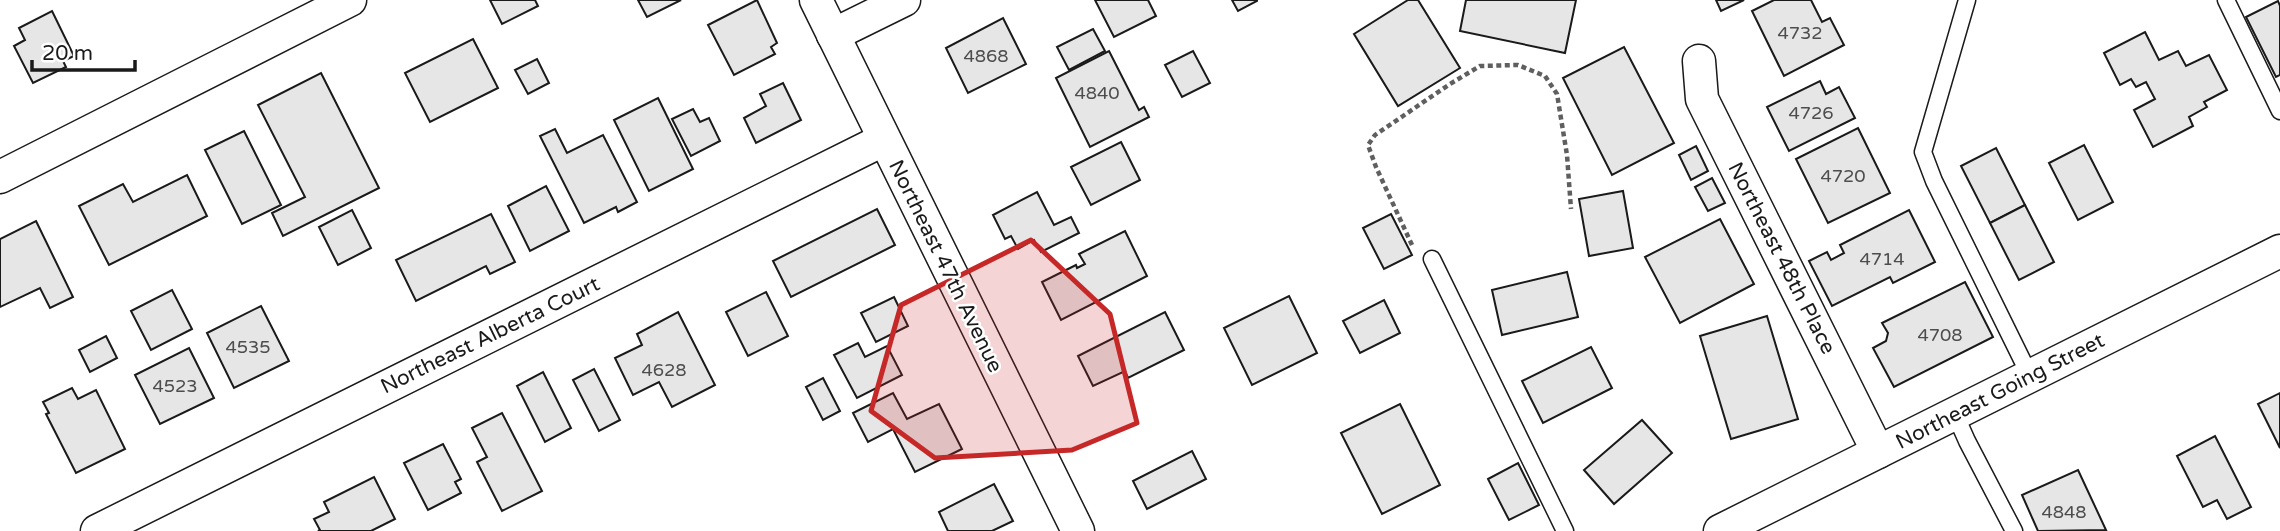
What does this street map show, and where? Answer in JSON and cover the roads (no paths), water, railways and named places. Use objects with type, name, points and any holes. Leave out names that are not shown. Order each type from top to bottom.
[{"type":"street","points":[[0,177],[350,0]]},
{"type":"street","name":"Northeast 47th Avenue","points":[[816,0],[1078,531]]},
{"type":"street","points":[[833,36],[905,0]]},
{"type":"street","name":"Northeast 48th Place","points":[[1699,61],[1702,99],[1878,452]]},
{"type":"street","name":"Northeast Alberta Court","points":[[97,531],[883,140]]},
{"type":"street","name":"Northeast Going Street","points":[[1720,531],[2280,251]]},
{"type":"lane","points":[[1967,0],[1923,152],[1934,181],[2030,376]]},
{"type":"lane","points":[[2226,0],[2280,111]]},
{"type":"lane","points":[[1432,259],[1565,531]]},
{"type":"lane","points":[[1955,414],[2014,531]]}]
